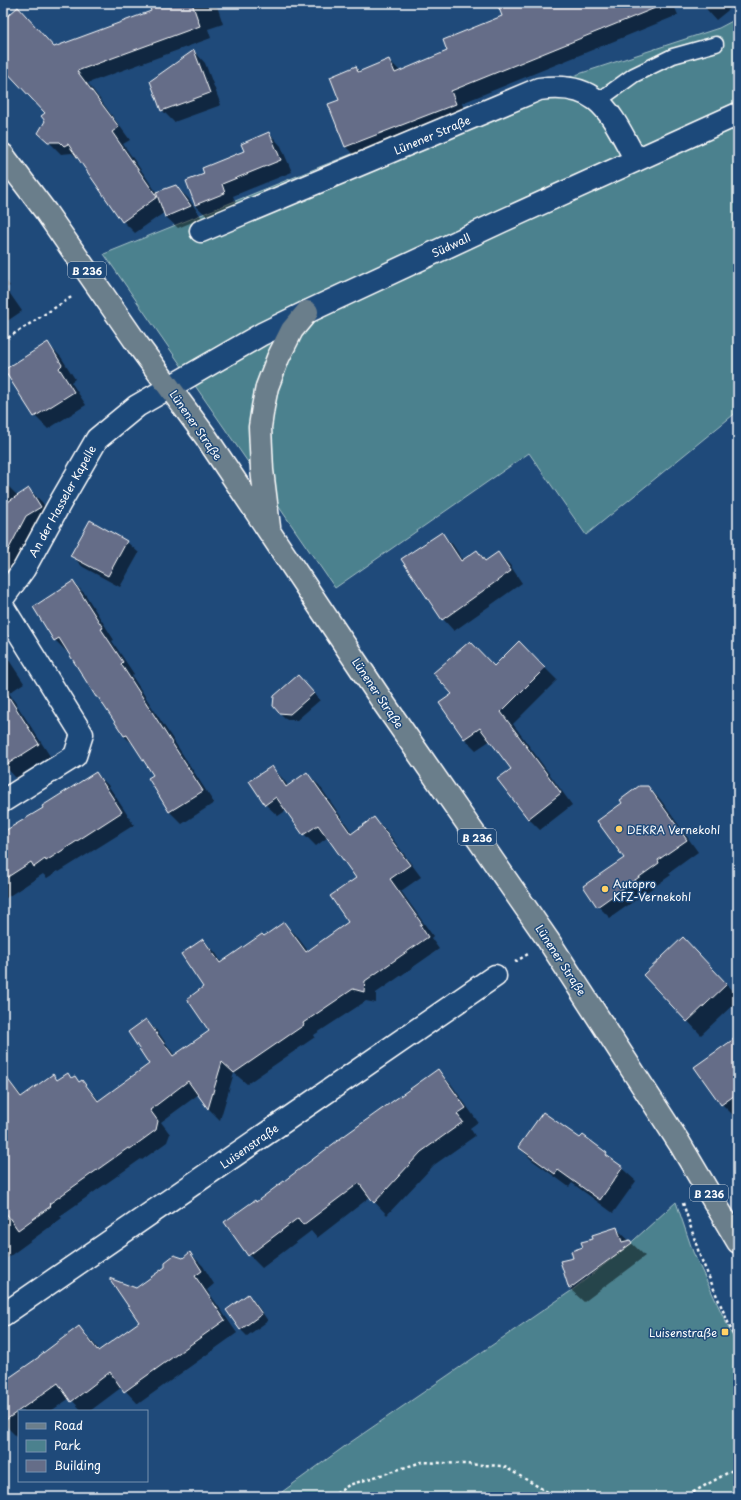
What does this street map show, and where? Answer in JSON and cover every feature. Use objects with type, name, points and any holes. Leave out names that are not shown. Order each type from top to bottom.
[{"type":"main road","name":"Lünener Straße","points":[[3,154],[46,212],[138,345],[206,437],[385,705],[548,940],[680,1144],[738,1242]]},
{"type":"main road","name":"B 236","points":[[270,533],[262,470],[260,427],[263,407],[267,387],[278,358],[292,330],[307,312]]},
{"type":"street","name":"Lünener Straße","points":[[201,231],[539,89],[554,87],[569,88],[584,92],[598,101],[608,112],[636,160]]},
{"type":"street","name":"Südwall","points":[[170,387],[262,334],[307,312],[502,221],[738,114]]},
{"type":"street","name":"An der Hasseler Kapelle","points":[[3,598],[24,569],[97,439],[137,406],[170,387]]},
{"type":"street","points":[[3,607],[82,734],[75,756],[3,801]]},
{"type":"street","name":"Luisenstraße","points":[[3,1316],[495,976]]},
{"type":"lane","points":[[598,101],[634,75],[674,56],[716,44]]},
{"type":"path","points":[[3,341],[95,282]]},
{"type":"path","points":[[495,976],[548,940]]},
{"type":"path","points":[[683,1198],[684,1206],[700,1256],[738,1346]]},
{"type":"path","points":[[331,1497],[349,1485],[422,1462],[503,1466],[556,1497]]},
{"type":"path","points":[[682,1497],[690,1496],[738,1467]]},
{"type":"green space","points":[[738,18],[738,411],[586,535],[529,453],[335,588],[104,254],[426,124],[719,28]]},
{"type":"green space","points":[[676,1202],[693,1252],[738,1348],[738,1497],[275,1497],[348,1444],[571,1291],[624,1249]]},
{"type":"building","points":[[148,3],[192,3],[200,26],[77,71],[119,127],[112,132],[157,197],[122,222],[68,144],[64,146],[60,142],[48,142],[38,133],[45,121],[41,116],[45,113],[3,68],[3,20],[18,7],[54,47],[151,11]]},
{"type":"building","points":[[497,3],[665,4],[451,91],[456,104],[345,147],[328,104],[339,100],[330,77],[356,66],[358,72],[389,59],[395,73],[447,51],[443,40],[502,16]]},
{"type":"building","points":[[194,50],[210,93],[161,111],[150,81]]},
{"type":"building","points":[[269,132],[281,160],[222,184],[225,193],[195,205],[186,181],[204,174],[202,168],[244,151],[241,144]]},
{"type":"building","points":[[176,185],[191,206],[165,217],[156,192]]},
{"type":"building","points":[[48,342],[62,365],[59,368],[74,392],[34,417],[4,370]]},
{"type":"building","points":[[29,488],[41,507],[26,516],[3,560],[3,505]]},
{"type":"building","points":[[90,520],[127,541],[108,576],[70,556]]},
{"type":"building","points":[[442,532],[461,561],[477,550],[485,561],[498,552],[511,571],[442,620],[401,559]]},
{"type":"building","points":[[73,581],[103,628],[101,629],[123,662],[121,664],[203,791],[169,812],[148,778],[153,775],[127,735],[124,736],[98,697],[96,697],[59,638],[54,641],[33,607]]},
{"type":"building","points":[[470,641],[494,666],[519,641],[545,668],[501,712],[561,793],[528,819],[497,779],[511,769],[480,728],[464,739],[439,703],[452,694],[433,673]]},
{"type":"building","points":[[298,675],[314,693],[290,714],[279,713],[273,706],[274,696]]},
{"type":"building","points":[[3,688],[39,744],[3,767]]},
{"type":"building","points":[[272,766],[286,787],[307,772],[351,834],[374,817],[410,865],[390,879],[422,924],[420,925],[428,937],[365,981],[364,992],[353,989],[234,1073],[222,1062],[208,1109],[188,1081],[150,1110],[158,1121],[156,1130],[49,1204],[51,1206],[18,1230],[3,1209],[3,1073],[21,1097],[53,1074],[57,1080],[68,1073],[71,1078],[75,1076],[79,1082],[82,1080],[98,1101],[149,1064],[128,1032],[146,1019],[173,1056],[209,1031],[187,999],[203,987],[181,954],[203,939],[220,963],[262,934],[264,936],[284,922],[306,952],[348,922],[330,896],[356,878],[318,825],[303,835],[276,797],[265,805],[249,781]]},
{"type":"building","points":[[96,772],[122,812],[46,861],[45,859],[34,867],[31,862],[3,880],[3,832],[43,808],[42,806]]},
{"type":"building","points":[[639,786],[648,786],[687,840],[658,860],[659,863],[597,907],[583,886],[624,858],[597,821],[622,803],[620,800]]},
{"type":"building","points":[[683,937],[727,984],[687,1022],[643,975]]},
{"type":"building","points":[[738,1036],[738,1093],[721,1105],[694,1067]]},
{"type":"building","points":[[438,1069],[466,1108],[457,1114],[463,1122],[421,1152],[374,1203],[359,1183],[303,1225],[298,1218],[248,1256],[224,1222],[255,1200],[256,1202],[341,1138]]},
{"type":"building","points":[[543,1112],[580,1138],[583,1135],[607,1153],[606,1155],[623,1167],[600,1200],[558,1170],[555,1174],[518,1147]]},
{"type":"building","points":[[617,1227],[622,1242],[630,1240],[632,1243],[569,1289],[560,1261],[573,1258],[571,1251],[583,1247],[581,1242],[593,1239],[592,1235]]},
{"type":"building","points":[[190,1252],[202,1271],[195,1276],[225,1320],[124,1392],[110,1372],[71,1402],[58,1383],[3,1422],[3,1382],[39,1357],[79,1326],[98,1351],[139,1322],[109,1278],[136,1288],[165,1267],[165,1262],[174,1255],[183,1258]]},
{"type":"building","points":[[248,1294],[262,1314],[240,1330],[226,1310]]},
{"type":"place","name":"DEKRA Vernekohl","points":[[619,829]]},
{"type":"place","name":"Autopro KFZ-Vernekohl","points":[[605,889]]},
{"type":"place","name":"Luisenstraße","points":[[725,1332]]}]
